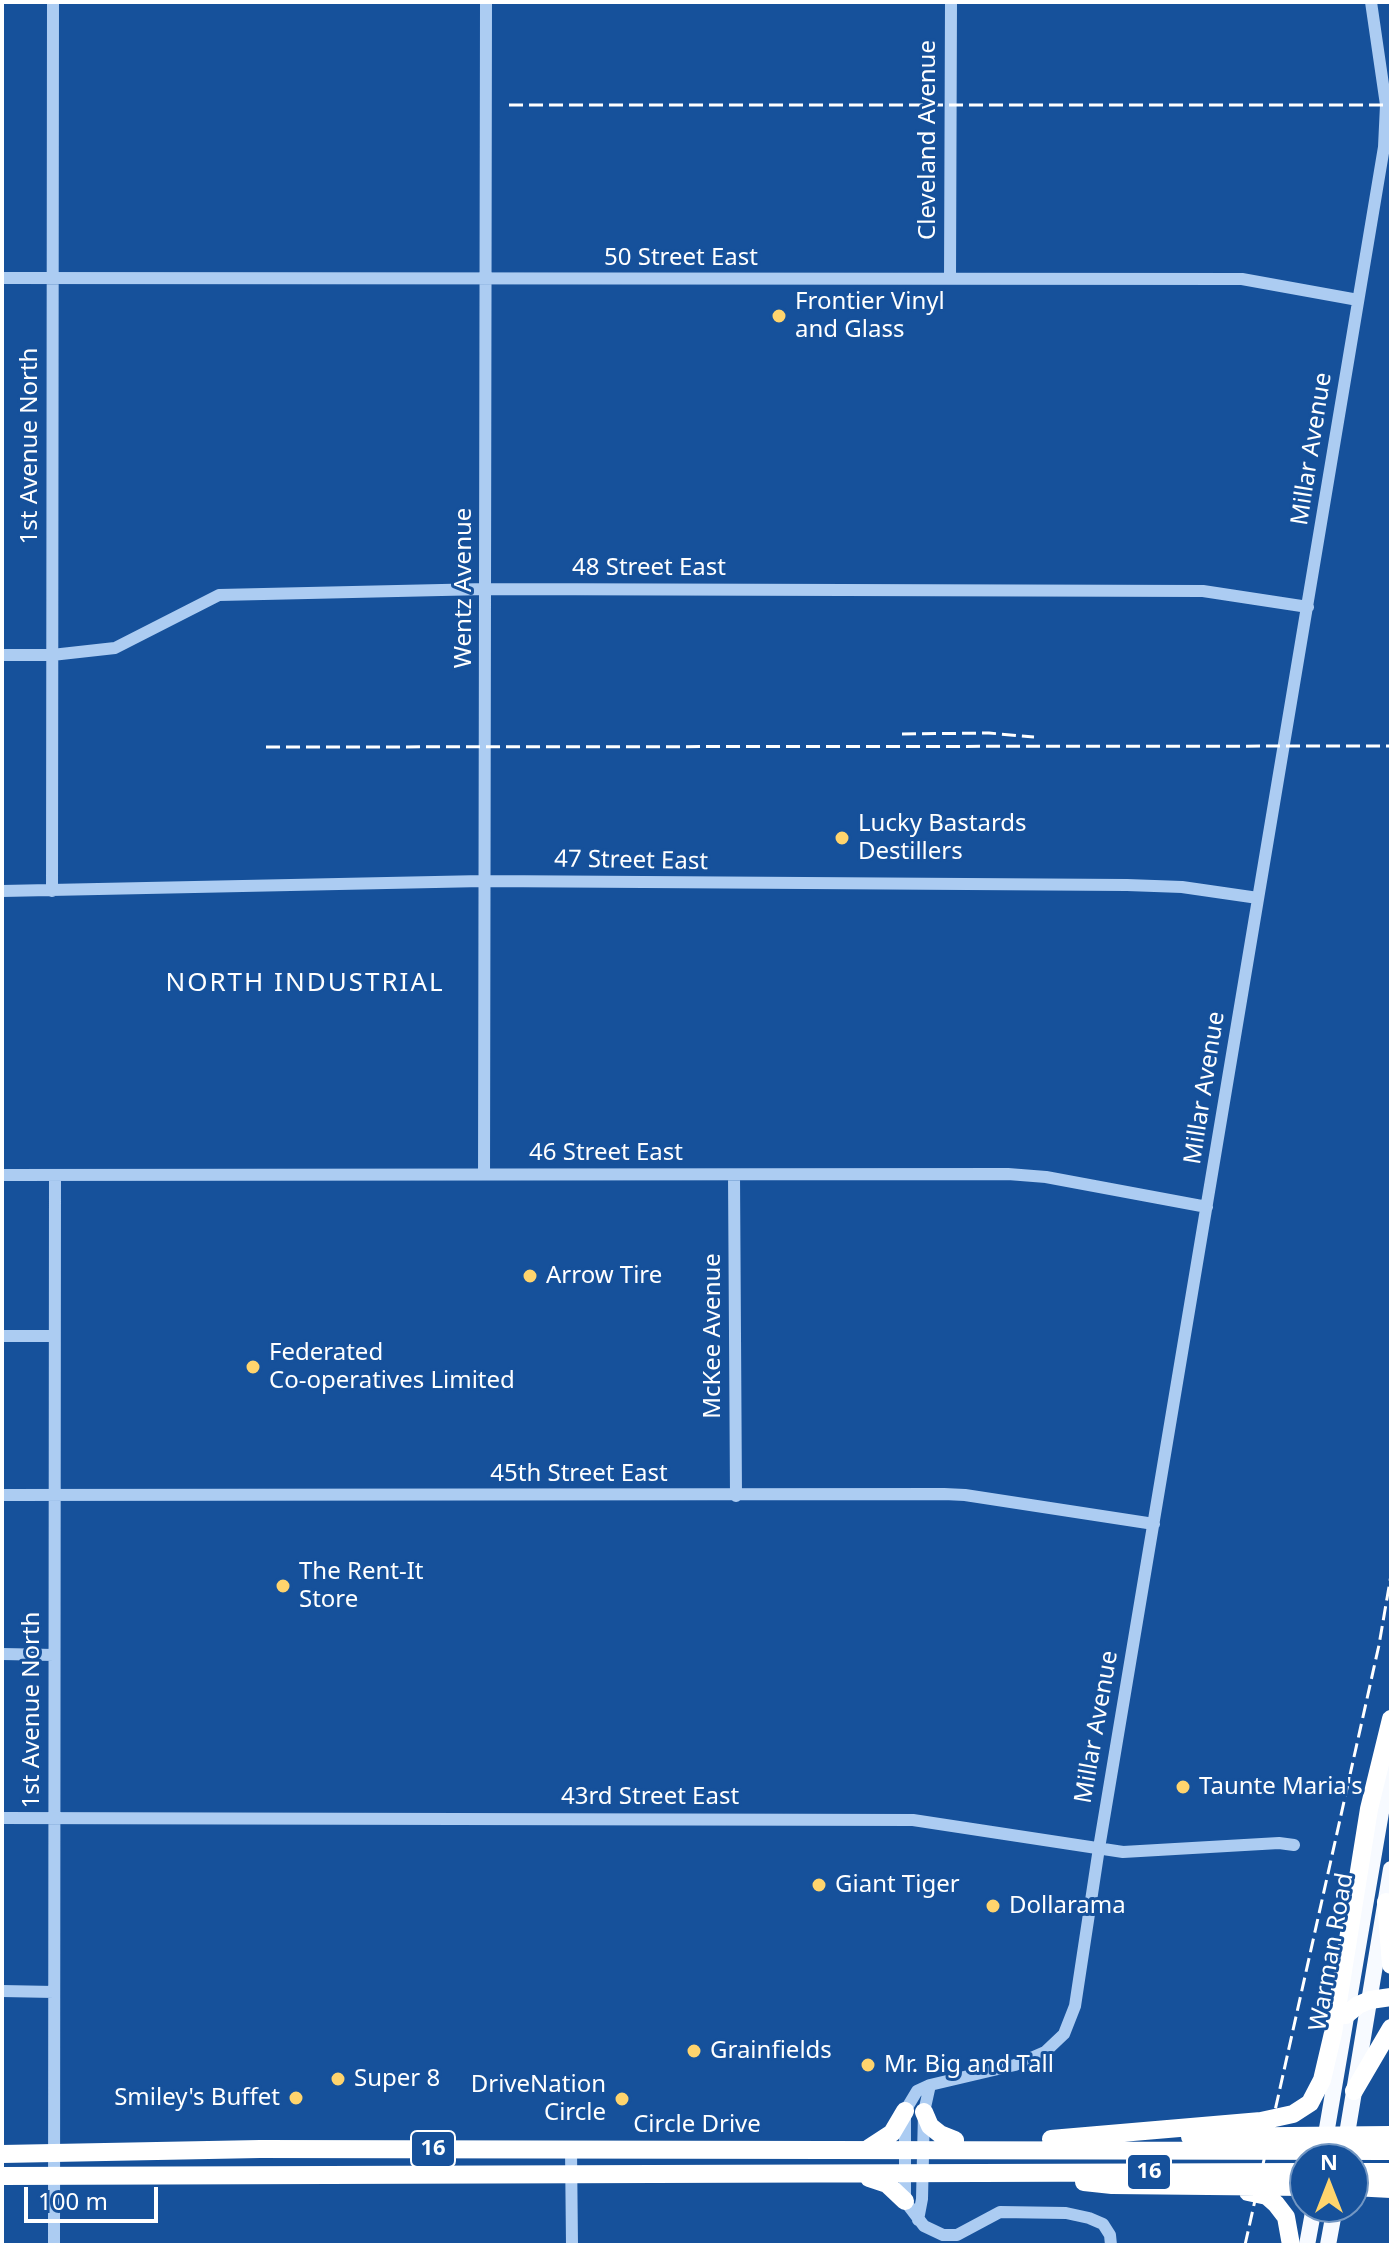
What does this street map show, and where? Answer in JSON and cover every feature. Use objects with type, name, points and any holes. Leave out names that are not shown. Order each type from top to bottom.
[{"type":"highway","points":[[1051,2139],[1261,2121],[1293,2114],[1310,2103],[1322,2080],[1333,2033],[1369,1809],[1391,1719]]},
{"type":"highway","points":[[1386,1902],[1391,1965]]},
{"type":"highway","points":[[1346,2015],[1370,2000],[1391,1997]]},
{"type":"highway","points":[[1353,2098],[1391,2028]]},
{"type":"highway","points":[[865,2149],[892,2133],[914,2112],[940,2134],[955,2140]]},
{"type":"highway","points":[[917,2147],[955,2140],[1391,2132]]},
{"type":"highway","name":"Circle Drive","points":[[2,2154],[260,2149],[917,2147],[1391,2151]]},
{"type":"highway","points":[[835,2172],[887,2184],[905,2201]]},
{"type":"highway","name":"Circle Drive","points":[[2,2176],[1289,2172]]},
{"type":"highway","points":[[1369,2172],[1391,2172]]},
{"type":"highway","points":[[993,2174],[1112,2185],[1289,2187]]},
{"type":"highway","points":[[1210,2186],[1267,2196],[1286,2217],[1291,2245]]},
{"type":"highway","points":[[1369,2188],[1391,2189]]},
{"type":"main road","name":"Warman Road","points":[[1325,2143],[1391,1754]]},
{"type":"main road","name":"Warman Road","points":[[1346,2143],[1391,1869]]},
{"type":"main road","points":[[1307,2245],[1311,2223]]},
{"type":"main road","points":[[1328,2245],[1332,2223]]},
{"type":"street","name":"1st Avenue North","points":[[52,891],[53,2]]},
{"type":"street","name":"Wentz Avenue","points":[[484,1174],[486,2]]},
{"type":"street","name":"Cleveland Avenue","points":[[950,279],[951,2]]},
{"type":"street","name":"Millar Avenue","points":[[930,2085],[1015,2065],[1045,2052],[1064,2034],[1075,2006],[1386,123],[1382,68],[1371,2]]},
{"type":"street","name":"50 Street East","points":[[2,278],[1242,279],[1358,300]]},
{"type":"street","name":"48 Street East","points":[[2,655],[52,655],[115,648],[219,595],[486,589],[1203,591],[1308,607]]},
{"type":"street","name":"47 Street East","points":[[2,891],[483,881],[1141,885],[1182,887],[1258,898]]},
{"type":"street","name":"46 Street East","points":[[2,1175],[1027,1175],[1207,1207]]},
{"type":"street","name":"1st Avenue North","points":[[54,2245],[55,1175]]},
{"type":"street","name":"McKee Avenue","points":[[734,1175],[736,1496]]},
{"type":"street","points":[[2,1336],[54,1336]]},
{"type":"street","name":"45th Street East","points":[[2,1495],[965,1495],[1154,1524]]},
{"type":"street","points":[[2,1654],[54,1655]]},
{"type":"street","name":"43rd Street East","points":[[2,1818],[913,1820],[1123,1852],[1279,1843],[1294,1845]]},
{"type":"street","points":[[2,1991],[54,1992]]},
{"type":"street","points":[[930,2085],[917,2091],[914,2112],[917,2147],[914,2173],[905,2201],[918,2220],[936,2233],[950,2236],[964,2233],[1000,2212],[1066,2213],[1103,2224],[1110,2235],[1111,2245]]},
{"type":"street","points":[[917,2147],[914,2112],[930,2085]]},
{"type":"street","points":[[571,2149],[572,2245]]},
{"type":"street","points":[[914,2173],[918,2220]]},
{"type":"railway","points":[[509,105],[1391,105]]},
{"type":"railway","points":[[902,734],[989,733],[1034,737]]},
{"type":"railway","points":[[266,747],[1391,746]]},
{"type":"railway","points":[[1245,2245],[1379,1645],[1391,1575]]},
{"type":"place","name":"Frontier Vinyl and Glass","points":[[779,316]]},
{"type":"place","name":"Lucky Bastards Destillers","points":[[842,838]]},
{"type":"place","name":"Arrow Tire","points":[[530,1276]]},
{"type":"place","name":"Federated Co-operatives Limited","points":[[253,1367]]},
{"type":"place","name":"The Rent-It Store","points":[[283,1586]]},
{"type":"place","name":"Taunte Maria's","points":[[1183,1787]]},
{"type":"place","name":"Giant Tiger","points":[[819,1885]]},
{"type":"place","name":"Dollarama","points":[[993,1906]]},
{"type":"place","name":"Grainfields","points":[[694,2051]]},
{"type":"place","name":"Mr. Big and Tall","points":[[868,2065]]},
{"type":"place","name":"Super 8","points":[[338,2079]]},
{"type":"place","name":"Smiley's Buffet","points":[[296,2098]]},
{"type":"place","name":"DriveNation Circle","points":[[622,2099]]},
{"type":"district","name":"NORTH INDUSTRIAL","points":[[305,984]]}]
